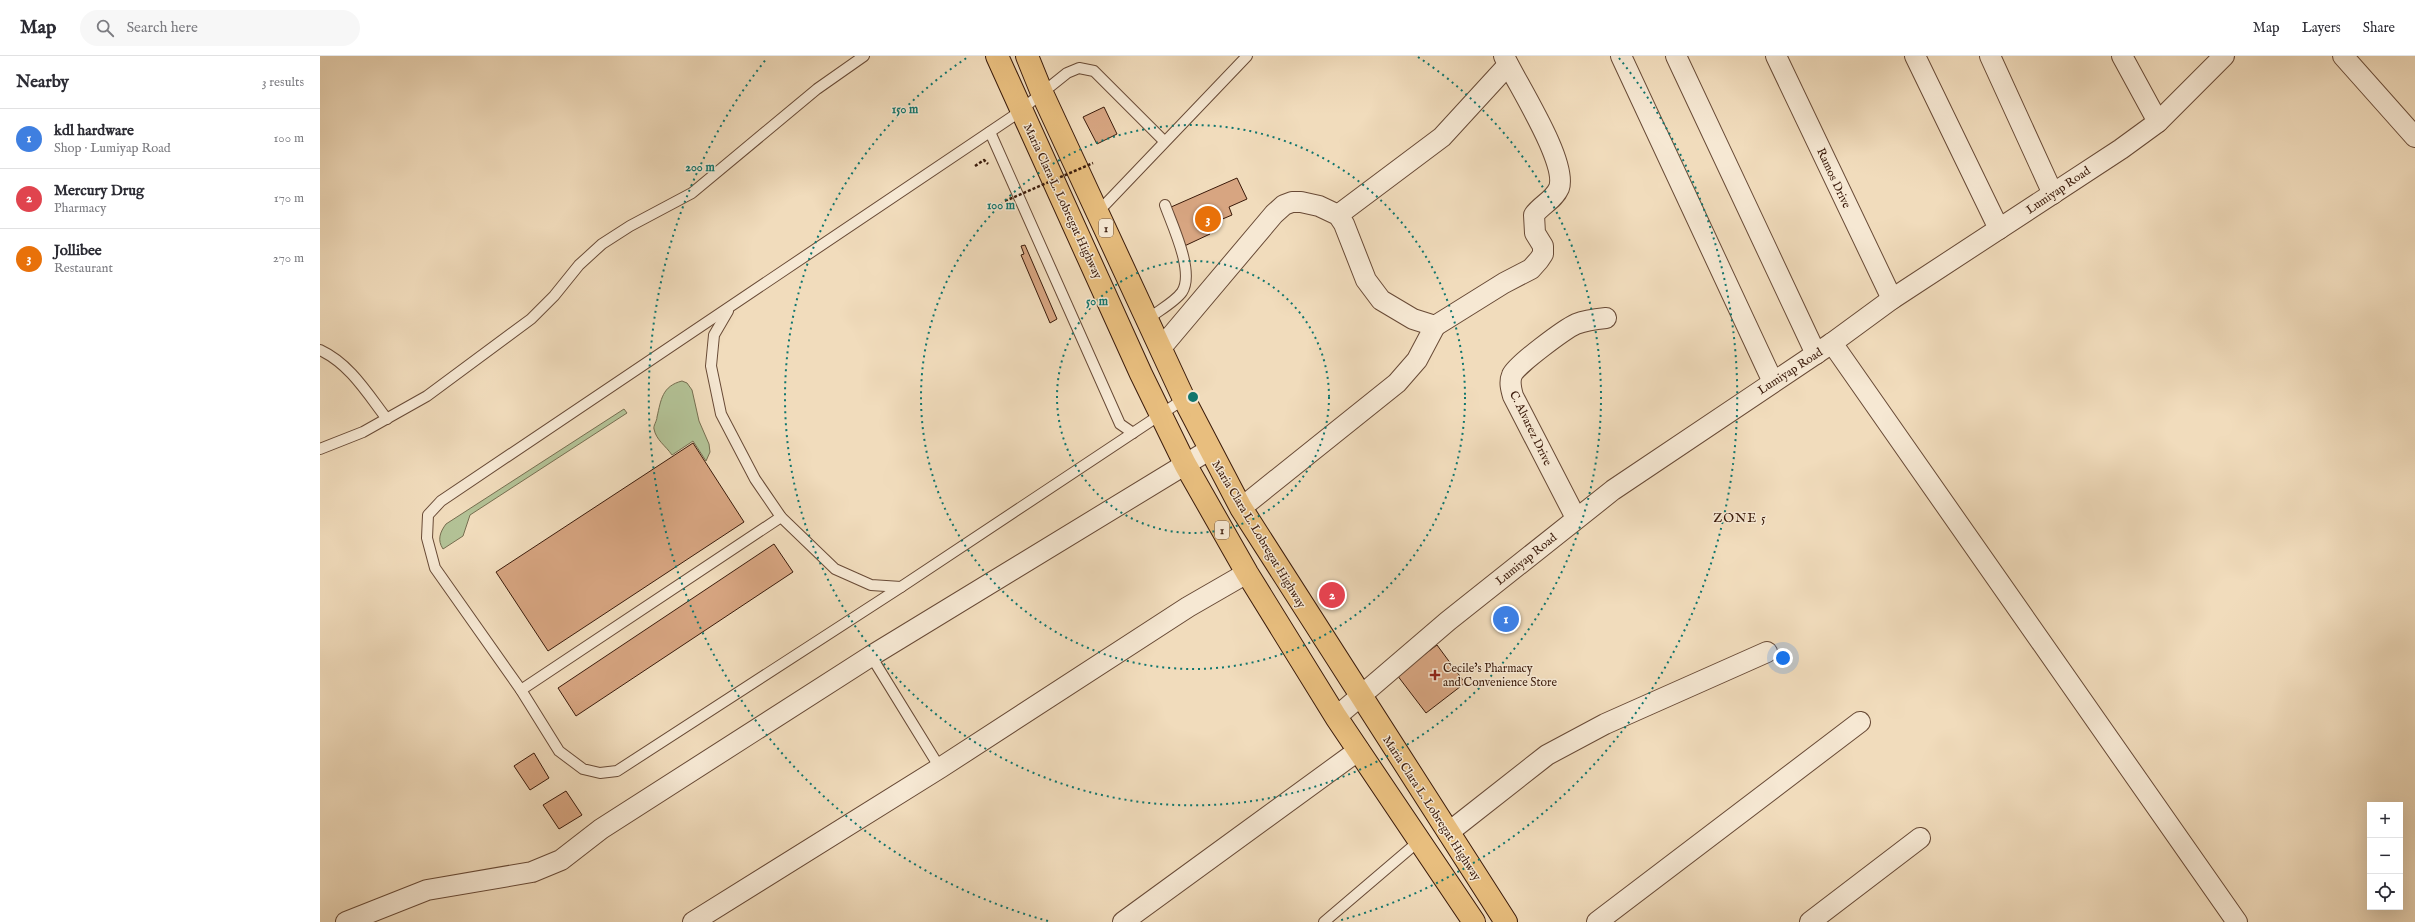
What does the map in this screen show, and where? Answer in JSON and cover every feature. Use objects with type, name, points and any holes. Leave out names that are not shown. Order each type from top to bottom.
[{"type":"highway","name":"Maria Clara L. Lobregat Highway","points":[[997,56],[1185,464],[1247,573],[1336,717],[1474,922]]},
{"type":"highway","name":"Maria Clara L. Lobregat Highway","points":[[1027,56],[1042,93],[1148,319],[1184,400],[1209,450],[1241,508],[1506,922]]},
{"type":"street","points":[[1621,56],[1773,382]]},
{"type":"street","points":[[1676,56],[1816,354]]},
{"type":"street","name":"Ramos Drive","points":[[1776,56],[1892,299]]},
{"type":"street","points":[[1915,56],[1999,229]]},
{"type":"street","points":[[1990,56],[2053,194]]},
{"type":"street","points":[[2122,56],[2158,122]]},
{"type":"street","name":"Lumiyap Road","points":[[1336,717],[1448,621],[1613,490],[1816,354],[1892,299],[2053,194],[2158,122],[2224,56]]},
{"type":"street","points":[[2343,56],[2415,137]]},
{"type":"street","points":[[1241,508],[1397,383],[1417,360],[1435,326],[1504,283],[1531,269],[1543,254],[1543,246],[1535,233],[1534,215],[1558,190],[1560,169],[1550,146],[1506,60],[1442,137],[1338,215]]},
{"type":"street","points":[[1161,348],[1260,230],[1284,205],[1292,202],[1301,202],[1319,206],[1338,215],[1344,224],[1366,280],[1381,300],[1413,319],[1435,326]]},
{"type":"street","name":"C. Alvarez Drive","points":[[1576,518],[1513,396],[1510,385],[1512,375],[1519,365],[1576,324],[1594,319],[1606,318]]},
{"type":"street","points":[[1832,343],[2237,922]]},
{"type":"street","points":[[346,922],[427,890],[532,872],[561,860],[601,829],[871,656],[1209,450]]},
{"type":"street","points":[[693,922],[940,768],[1188,607],[1247,573]]},
{"type":"street","points":[[1449,832],[1547,755],[1605,724],[1767,652]]},
{"type":"street","points":[[1597,922],[1860,722]]},
{"type":"street","points":[[1123,922],[1359,750]]},
{"type":"street","points":[[1810,922],[1920,838]]},
{"type":"lane","points":[[320,448],[363,432],[426,396],[531,319],[554,296],[579,265],[602,244],[630,226],[692,193],[805,99],[864,56]]},
{"type":"lane","points":[[1098,212],[1164,141],[1247,56]]},
{"type":"lane","points":[[1164,141],[1094,71],[1079,68],[1067,73],[1021,110],[990,132],[441,501],[428,515],[427,538],[435,568],[521,690],[559,751],[583,768],[600,773],[617,770],[901,587],[1184,400]]},
{"type":"lane","points":[[990,132],[1120,424],[1132,433]]},
{"type":"lane","points":[[1148,319],[1182,292],[1185,283],[1186,272],[1181,251],[1165,205]]},
{"type":"lane","points":[[730,308],[714,335],[711,366],[721,414],[755,479],[781,517],[835,569],[871,585],[901,587]]},
{"type":"lane","points":[[320,350],[332,356],[351,373],[387,418]]},
{"type":"lane","points":[[521,690],[781,517]]},
{"type":"lane","points":[[871,656],[940,768]]},
{"type":"lane","points":[[1324,922],[1419,841]]},
{"type":"path","points":[[976,166],[984,160],[991,167]]},
{"type":"path","points":[[1005,201],[1093,163]]},
{"type":"green space","points":[[682,381],[687,383],[692,390],[699,421],[709,444],[710,452],[706,461],[693,441],[672,455],[655,433],[654,426],[661,399],[670,386]]},
{"type":"green space","points":[[624,409],[627,413],[470,515],[463,536],[443,549],[440,542],[440,536],[446,524]]},
{"type":"building","points":[[1104,107],[1117,134],[1097,144],[1083,117]]},
{"type":"building","points":[[1237,178],[1247,199],[1229,207],[1232,215],[1206,226],[1210,234],[1178,249],[1162,211]]},
{"type":"building","points":[[1025,245],[1057,319],[1050,323],[1021,255],[1024,254],[1021,246]]},
{"type":"building","points":[[693,443],[744,522],[548,651],[496,572]]},
{"type":"building","points":[[774,544],[793,572],[576,716],[558,688]]},
{"type":"building","points":[[1437,645],[1465,683],[1426,713],[1397,675]]},
{"type":"building","points":[[534,753],[549,778],[530,790],[514,766]]},
{"type":"building","points":[[566,791],[582,815],[559,829],[543,805]]},
{"type":"place","name":"Jollibee","points":[[1208,219]]},
{"type":"place","name":"Mercury Drug","points":[[1332,595]]},
{"type":"place","name":"kdl hardware","points":[[1506,619]]},
{"type":"place","name":"Cecile's Pharmacy and Convenience Store","points":[[1435,675]]},
{"type":"district","name":"ZONE 5","points":[[1740,517]]}]
